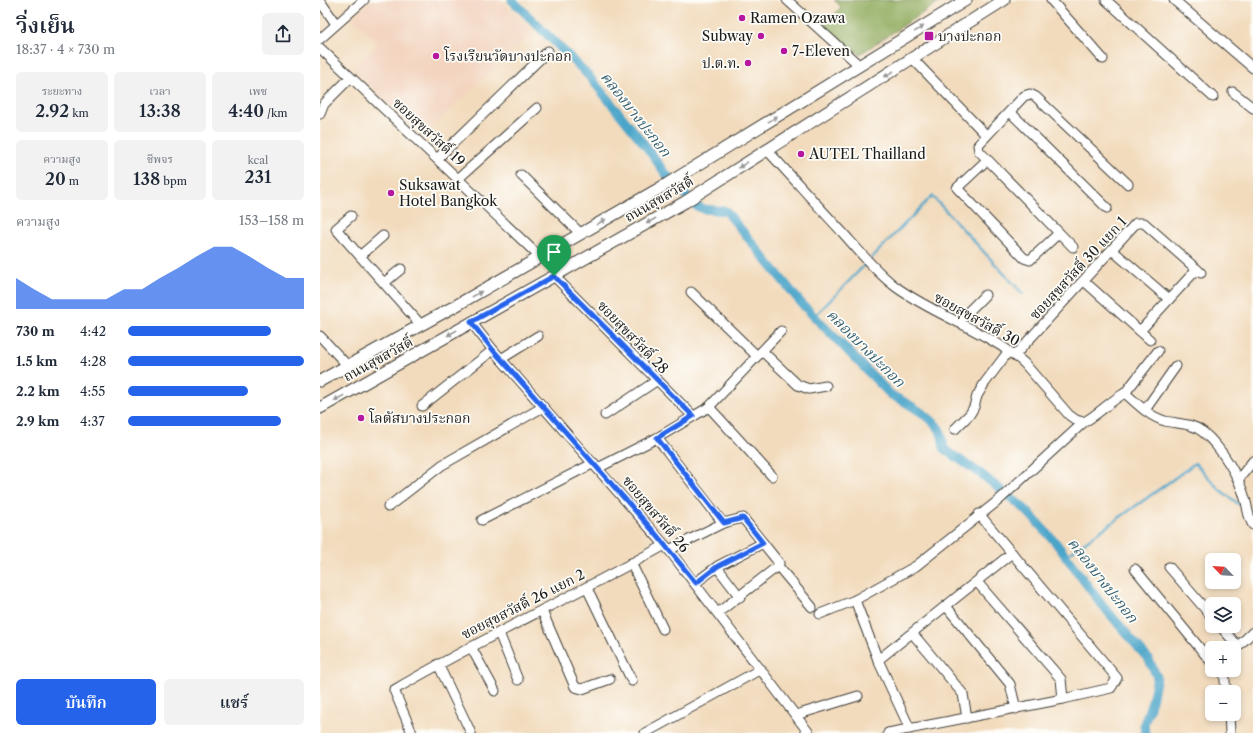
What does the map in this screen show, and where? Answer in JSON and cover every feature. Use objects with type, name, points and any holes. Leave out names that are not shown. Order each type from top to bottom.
[{"type":"main road","name":"ถนนสุขสวัสดิ์","points":[[320,380],[421,325],[667,184],[966,0]]},
{"type":"main road","name":"ถนนสุขสวัสดิ์","points":[[320,408],[685,202],[1004,0]]},
{"type":"street","points":[[320,39],[364,0]]},
{"type":"street","points":[[787,0],[860,66]]},
{"type":"street","points":[[1051,0],[1103,59]]},
{"type":"street","points":[[1106,0],[1213,97]]},
{"type":"street","points":[[1174,0],[1253,68]]},
{"type":"street","points":[[320,1],[336,24]]},
{"type":"street","name":"ซอยสุขสวัสดิ์ 19","points":[[320,48],[350,78],[438,158],[540,257]]},
{"type":"street","points":[[438,158],[548,51]]},
{"type":"street","points":[[913,59],[986,135]]},
{"type":"street","points":[[320,114],[324,104],[350,78]]},
{"type":"street","points":[[1233,92],[1253,108]]},
{"type":"street","points":[[1073,247],[978,151],[978,145],[986,135],[1024,96],[1030,94],[1036,97],[1128,184]]},
{"type":"street","points":[[459,178],[537,108]]},
{"type":"street","points":[[1010,112],[1107,208]]},
{"type":"street","name":"ซอยสุขสวัสดิ์ 30","points":[[767,150],[869,262],[894,286],[917,301],[976,331],[1012,353],[1024,362],[1069,415],[1076,420],[1084,422]]},
{"type":"street","points":[[987,160],[957,188],[1027,260],[1030,260],[1059,233]]},
{"type":"street","points":[[521,175],[581,234]]},
{"type":"street","points":[[351,216],[336,229],[421,325]]},
{"type":"street","name":"ซอยสุขสวัสดิ์ 30 แยก 1","points":[[955,429],[970,414],[977,396],[984,384],[1012,353],[1084,281],[1136,223],[1144,223],[1199,271],[1169,299]]},
{"type":"street","points":[[360,256],[383,236]]},
{"type":"street","points":[[1112,250],[1169,299],[1140,331]]},
{"type":"street","points":[[384,283],[401,269]]},
{"type":"street","name":"ซอยสุขสวัสดิ์ 28","points":[[554,276],[656,381],[693,416]]},
{"type":"street","points":[[1084,281],[1150,340]]},
{"type":"street","points":[[691,292],[798,385],[809,388],[826,386]]},
{"type":"street","points":[[958,322],[985,295]]},
{"type":"street","name":"ซอยสุขสวัสดิ์ 26","points":[[471,322],[493,350],[667,547],[696,583],[809,733]]},
{"type":"street","points":[[482,520],[596,465],[657,438],[709,407],[781,330]]},
{"type":"street","points":[[320,336],[347,365]]},
{"type":"street","points":[[501,359],[538,336]]},
{"type":"street","points":[[422,406],[493,350]]},
{"type":"street","points":[[820,614],[855,600],[916,566],[979,514],[999,500],[1084,422],[1093,418],[1115,399],[1125,393],[1158,351]]},
{"type":"street","points":[[1145,410],[1176,366]]},
{"type":"street","points":[[605,415],[656,381]]},
{"type":"street","points":[[1125,393],[1145,410],[1165,421],[1183,423],[1203,432],[1228,462],[1238,480],[1246,502],[1248,515],[1253,525]]},
{"type":"street","points":[[388,507],[442,465],[544,407]]},
{"type":"street","points":[[709,407],[772,476]]},
{"type":"street","points":[[657,438],[724,523]]},
{"type":"street","points":[[1238,480],[1253,461]]},
{"type":"street","points":[[888,733],[1064,699],[1111,688],[1117,678],[979,514]]},
{"type":"street","name":"ซอยสุขสวัสดิ์ 26 แยก 2","points":[[412,733],[394,690],[438,664],[587,588],[632,563],[724,523],[743,518],[763,543]]},
{"type":"street","points":[[696,583],[717,566],[763,543],[779,563],[778,566],[812,607]]},
{"type":"street","points":[[878,660],[913,634],[1012,552]]},
{"type":"street","points":[[632,563],[663,629]]},
{"type":"street","points":[[717,566],[740,597]]},
{"type":"street","points":[[718,612],[740,597],[778,566]]},
{"type":"street","points":[[1169,567],[1205,609]]},
{"type":"street","points":[[1135,569],[1205,654]]},
{"type":"street","points":[[977,582],[1061,679],[1064,699]]},
{"type":"street","points":[[587,588],[632,681]]},
{"type":"street","points":[[855,600],[878,660],[910,729]]},
{"type":"street","points":[[946,606],[1010,684],[1016,708]]},
{"type":"street","points":[[542,611],[575,688],[582,689],[610,679]]},
{"type":"street","points":[[1241,643],[1253,632]]},
{"type":"street","points":[[499,633],[518,680]]},
{"type":"street","points":[[913,634],[963,694],[967,718]]},
{"type":"street","points":[[471,647],[495,691]]},
{"type":"street","points":[[438,664],[471,733]]},
{"type":"street","points":[[645,733],[761,669]]},
{"type":"street","points":[[796,715],[858,696]]},
{"type":"street","points":[[1229,721],[1230,733]]},
{"type":"shaded area","name":"โรงเรียนวัดบางปะกอก","points":[[372,0],[499,0],[534,31],[422,136],[353,69],[378,43],[352,18]]},
{"type":"green space","points":[[834,0],[942,0],[860,54],[824,27],[841,7]]},
{"type":"waterway","name":"คลองบางปะกอก","points":[[512,0],[588,75],[645,145],[665,173],[696,206],[704,209],[726,211],[802,304],[891,395],[927,416],[933,422],[941,433],[944,449],[981,474],[1025,509],[1056,543],[1099,601],[1149,660],[1157,677],[1152,701],[1144,724],[1145,733]]},
{"type":"waterway","points":[[814,317],[932,196],[1023,294]]},
{"type":"waterway","points":[[1067,555],[1195,463],[1220,490],[1240,505]]},
{"type":"place","name":"Ramen Ozawa","points":[[742,18]]},
{"type":"place","name":"Subway","points":[[761,36]]},
{"type":"place","name":"บางปะกอก","points":[[929,36]]},
{"type":"place","name":"7-Eleven","points":[[784,51]]},
{"type":"place","name":"โรงเรียนวัดบางปะกอก","points":[[436,56]]},
{"type":"place","name":"ป.ต.ท.","points":[[748,63]]},
{"type":"place","name":"AUTEL Thailland","points":[[801,154]]},
{"type":"place","name":"Suksawat Hotel Bangkok","points":[[391,193]]},
{"type":"place","name":"โลตัสบางประกอก","points":[[361,418]]},
{"type":"route","points":[[554,276],[671,396],[693,416],[657,438],[724,523],[737,518],[743,518],[763,543],[718,566],[696,583],[655,533],[493,350],[471,322],[554,276]]}]
